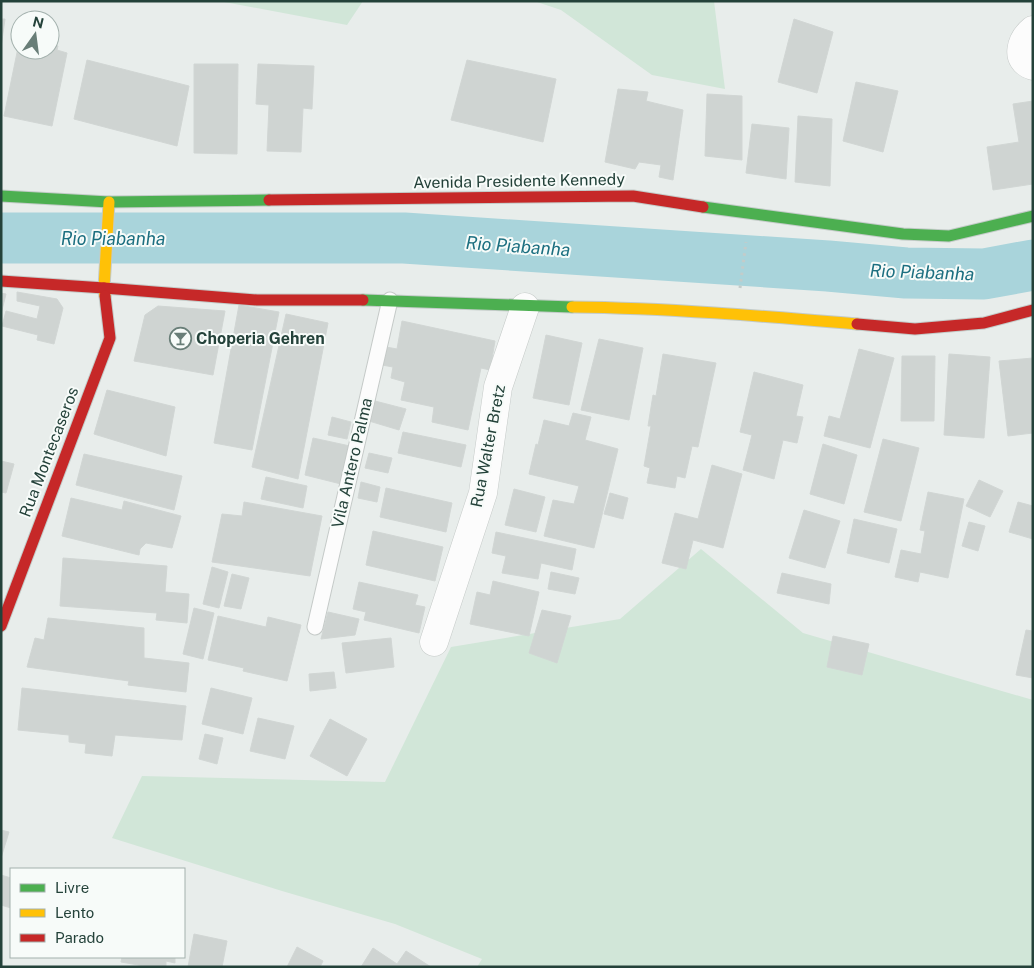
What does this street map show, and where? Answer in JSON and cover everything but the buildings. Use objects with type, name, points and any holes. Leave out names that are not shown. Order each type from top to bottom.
[{"type":"main road","name":"Avenida Presidente Kennedy","points":[[1,196],[109,202],[633,196],[749,214],[902,234],[949,236],[1033,216]]},
{"type":"main road","name":"Rua Montecaseros","points":[[1,626],[110,338],[104,288],[109,202]]},
{"type":"main road","points":[[1,281],[257,300],[390,300],[525,308],[623,308],[737,314],[915,329],[984,323],[1033,310]]},
{"type":"street","points":[[1033,30],[1022,43],[1020,51],[1022,58],[1033,66]]},
{"type":"street","name":"Rua Walter Bretz","points":[[434,642],[482,493],[498,387],[525,308]]},
{"type":"lane","name":"Vila Antero Palma","points":[[315,626],[390,300]]},
{"type":"path","points":[[737,314],[749,214]]},
{"type":"green space","points":[[219,1],[363,1],[347,25]]},
{"type":"green space","points":[[534,1],[714,1],[725,89],[652,75],[561,10]]},
{"type":"green space","points":[[701,549],[803,633],[1033,700],[1033,967],[477,967],[482,959],[395,924],[112,838],[142,776],[385,782],[451,647],[620,619]]},
{"type":"waterway","name":"Rio Piabanha","points":[[1,238],[404,238],[828,266],[906,273],[984,274],[1033,265]]},
{"type":"traffic: fast","points":[[1,196],[109,202],[269,200]]},
{"type":"traffic: fast","points":[[703,207],[903,234],[949,236],[1033,216]]},
{"type":"traffic: fast","points":[[363,300],[572,307]]},
{"type":"traffic: slow","points":[[105,296],[109,202]]},
{"type":"traffic: slow","points":[[572,307],[750,315],[857,324]]},
{"type":"traffic: jam","points":[[269,200],[633,196],[703,207]]},
{"type":"traffic: jam","points":[[1,281],[104,288]]},
{"type":"traffic: jam","points":[[104,288],[257,300],[363,300]]},
{"type":"traffic: jam","points":[[1,626],[110,338],[105,296]]},
{"type":"traffic: jam","points":[[857,324],[915,329],[984,323],[1033,310]]},
{"type":"place","name":"Choperia Gehren","points":[[180,338]]}]
